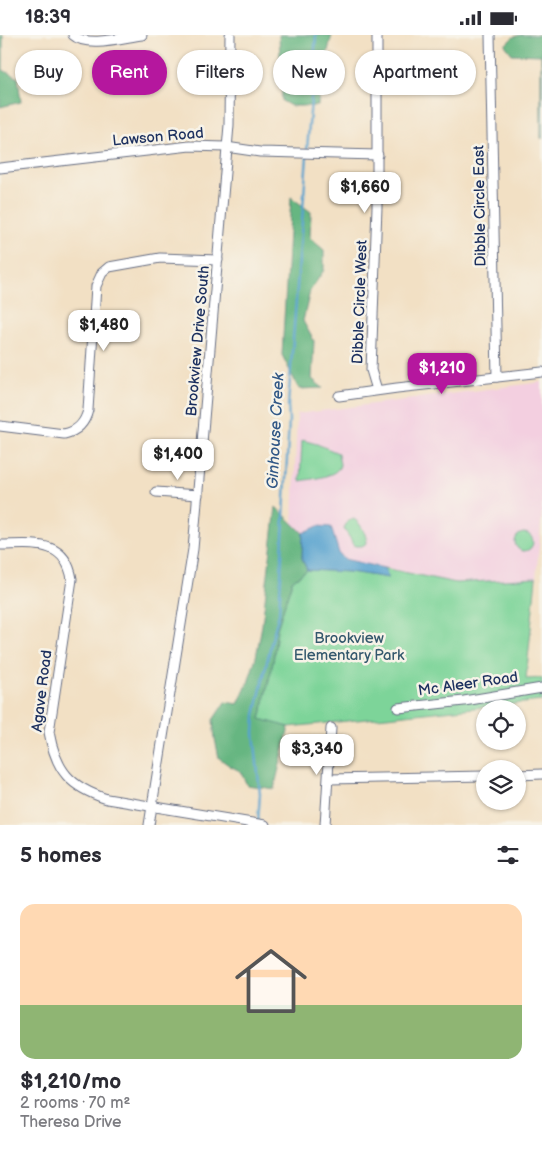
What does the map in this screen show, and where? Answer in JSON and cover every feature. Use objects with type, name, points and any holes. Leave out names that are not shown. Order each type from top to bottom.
[{"type":"street","points":[[73,35],[79,40],[94,41],[142,35]]},
{"type":"street","name":"Brookview Drive South","points":[[149,825],[191,559],[198,495],[230,100],[230,35]]},
{"type":"street","name":"Dibble Circle West","points":[[377,35],[378,155],[371,370],[377,390]]},
{"type":"street","name":"Dibble Circle East","points":[[490,35],[497,377]]},
{"type":"street","name":"Lawson Road","points":[[0,168],[190,146],[226,147],[260,151],[378,155]]},
{"type":"street","points":[[0,426],[64,434],[71,433],[83,424],[88,410],[96,286],[102,273],[109,267],[160,258],[218,260]]},
{"type":"street","points":[[339,396],[542,372]]},
{"type":"street","points":[[156,492],[198,495]]},
{"type":"street","name":"Agave Road","points":[[0,545],[52,547],[62,554],[70,567],[72,579],[49,732],[52,750],[59,765],[75,785],[91,794],[108,799],[266,825]]},
{"type":"street","name":"Mc Aleer Road","points":[[398,708],[464,701],[542,688]]},
{"type":"street","points":[[325,825],[331,728]]},
{"type":"street","points":[[526,775],[542,774]]},
{"type":"street","points":[[329,779],[476,776]]},
{"type":"shaded area","points":[[542,382],[542,513],[536,578],[456,583],[345,559],[339,553],[331,527],[318,526],[303,533],[293,523],[297,414]]},
{"type":"green space","points":[[3,35],[3,70],[15,76],[15,95],[20,95],[21,102],[0,107],[0,36]]},
{"type":"green space","points":[[279,35],[332,35],[328,50],[280,50]]},
{"type":"green space","points":[[542,35],[542,139],[541,55],[512,54],[505,45],[513,37]]},
{"type":"green space","points":[[282,95],[319,95],[318,106],[291,106],[282,101]]},
{"type":"green space","points":[[291,197],[311,212],[310,238],[324,250],[324,270],[310,291],[303,321],[314,341],[312,379],[323,388],[299,389],[282,355]]},
{"type":"green space","points":[[302,440],[338,453],[340,465],[338,469],[323,477],[300,481]]},
{"type":"green space","points":[[276,507],[303,533],[302,558],[307,570],[292,581],[277,629],[273,662],[260,719],[289,727],[274,789],[247,785],[240,771],[219,758],[213,720],[225,702],[238,704],[248,683],[256,657],[262,625]]},
{"type":"green space","points":[[354,519],[366,537],[367,543],[362,546],[355,546],[344,529],[350,520]]},
{"type":"green space","points":[[524,533],[530,536],[533,542],[530,548],[524,551],[518,548],[515,542],[518,536]]},
{"type":"green space","name":"Brookview Elementary Park","points":[[384,568],[456,583],[536,578],[526,679],[542,678],[542,701],[526,703],[526,700],[476,700],[476,708],[289,727],[260,720],[273,662],[277,629],[292,581],[307,570],[350,572],[388,578]]},
{"type":"water","points":[[318,526],[331,527],[339,553],[344,559],[384,568],[389,578],[350,572],[307,570],[302,558],[303,533]]},
{"type":"waterway","name":"Ginhouse Creek","points":[[307,151],[316,35]]},
{"type":"waterway","name":"Ginhouse Creek","points":[[258,821],[260,794],[254,733],[255,715],[279,614],[289,420],[288,405],[307,156]]}]
